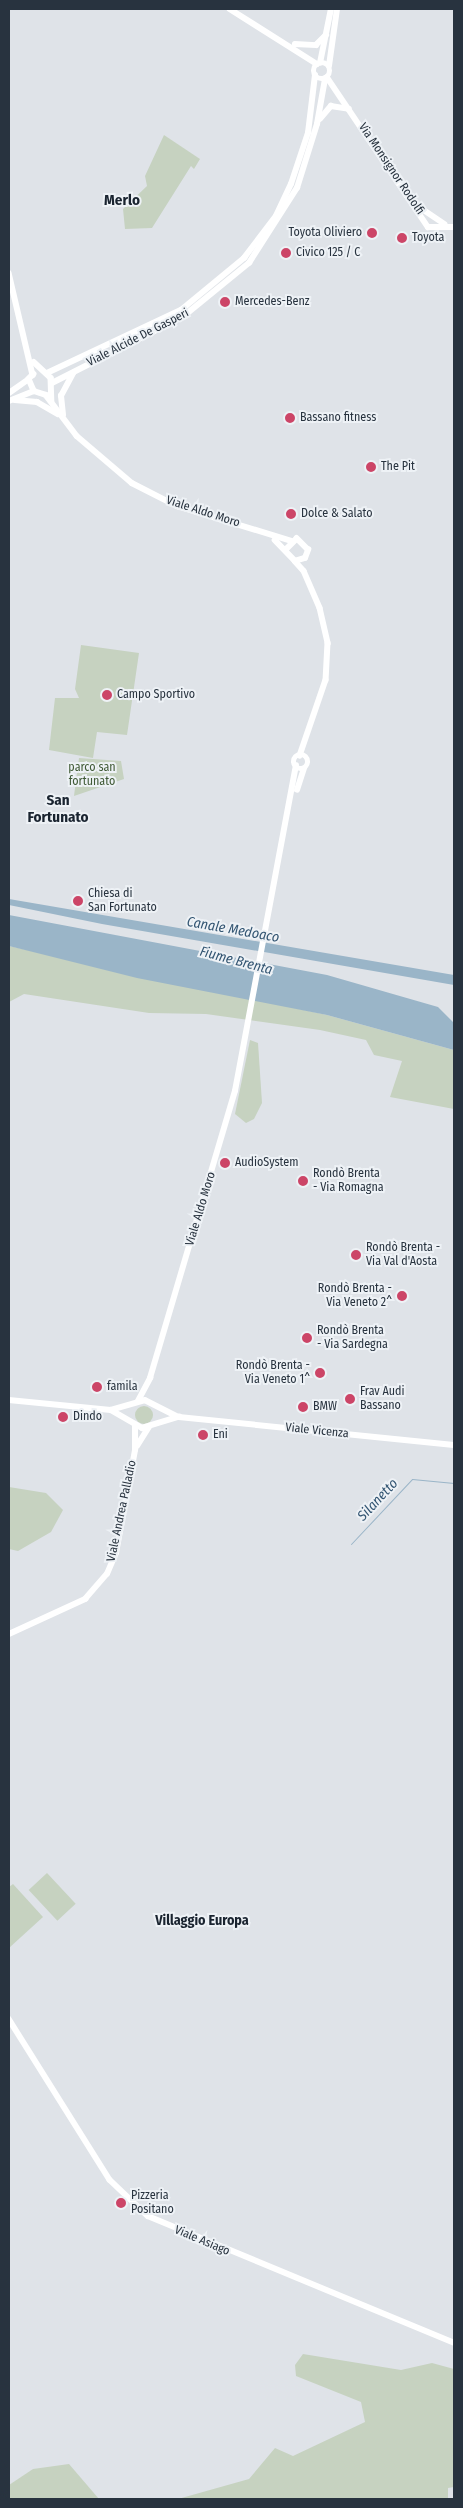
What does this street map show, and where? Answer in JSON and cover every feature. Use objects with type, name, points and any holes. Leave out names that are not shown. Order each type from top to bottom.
[{"type":"main road","points":[[230,9],[290,43],[307,56],[316,68],[328,76]]},
{"type":"main road","name":"Viale Alcide De Gasperi","points":[[9,392],[31,377],[181,310],[244,258],[276,216],[291,184],[308,133],[316,68],[327,33],[331,9]]},
{"type":"main road","name":"Viale Alcide De Gasperi","points":[[42,394],[76,370],[184,316],[249,263],[297,188],[317,124],[328,76],[338,9]]},
{"type":"main road","points":[[290,43],[316,45],[327,33]]},
{"type":"main road","points":[[316,68],[329,66]]},
{"type":"main road","name":"Via Monsignor Rodolfi","points":[[328,76],[428,227],[453,227]]},
{"type":"main road","name":"Via Monsignor Rodolfi","points":[[317,124],[331,106],[342,105],[352,112]]},
{"type":"main road","points":[[413,202],[453,227]]},
{"type":"main road","points":[[9,273],[34,362],[31,377],[34,392]]},
{"type":"main road","points":[[34,362],[45,372],[51,386]]},
{"type":"main road","points":[[63,419],[60,396],[76,370]]},
{"type":"main road","name":"Viale Aldo Moro","points":[[51,386],[52,403]]},
{"type":"main road","points":[[10,401],[34,392],[42,394]]},
{"type":"main road","name":"Viale Aldo Moro","points":[[42,394],[52,403],[63,419],[132,483],[177,506],[270,536],[292,541]]},
{"type":"main road","points":[[10,401],[38,402],[63,419]]},
{"type":"main road","name":"Viale Aldo Moro","points":[[270,536],[287,550],[308,578]]},
{"type":"main road","points":[[287,550],[292,541],[304,542],[307,556],[295,560]]},
{"type":"main road","name":"Viale Aldo Moro","points":[[302,756],[326,680],[328,643],[308,578],[307,556]]},
{"type":"main road","points":[[302,756],[308,762],[292,801],[296,766],[302,756]]},
{"type":"main road","points":[[296,766],[304,769]]},
{"type":"main road","name":"Viale Aldo Moro","points":[[136,1403],[147,1385],[229,1116],[292,801]]},
{"type":"main road","points":[[147,1385],[154,1405],[152,1425]]},
{"type":"main road","name":"Viale Vicenza","points":[[9,1400],[111,1410],[136,1403],[154,1405],[179,1417],[454,1445]]},
{"type":"main road","points":[[133,1422],[136,1403]]},
{"type":"main road","name":"Viale Vicenza","points":[[111,1410],[133,1422],[152,1425],[179,1417]]},
{"type":"main road","name":"Viale Andrea Palladio","points":[[9,1634],[77,1604],[101,1583],[116,1553],[135,1450],[133,1422]]},
{"type":"main road","name":"Viale Andrea Palladio","points":[[135,1450],[152,1425]]},
{"type":"main road","name":"Viale Asiago","points":[[9,2019],[110,2180],[148,2216],[454,2343]]},
{"type":"green space","points":[[164,135],[200,159],[194,169],[191,166],[152,228],[125,229],[123,209],[147,186],[145,176]]},
{"type":"green space","points":[[81,645],[139,653],[127,735],[97,732],[93,758],[49,750],[55,698],[79,698],[75,689]]},
{"type":"green space","name":"parco san fortunato","points":[[79,758],[121,761],[124,779],[74,796]]},
{"type":"green space","points":[[9,946],[327,1015],[454,1050],[454,1109],[390,1097],[402,1061],[374,1055],[366,1040],[320,1030],[206,1014],[149,1013],[24,994],[9,1002]]},
{"type":"green space","points":[[250,1040],[258,1043],[262,1103],[254,1119],[246,1123],[235,1114]]},
{"type":"green space","points":[[144,1406],[150,1409],[153,1415],[150,1421],[144,1424],[138,1421],[135,1415],[138,1409]]},
{"type":"green space","points":[[9,1487],[46,1493],[63,1510],[51,1532],[18,1551],[9,1549]]},
{"type":"green space","points":[[47,1873],[76,1904],[57,1921],[29,1890]]},
{"type":"green space","points":[[13,1884],[43,1917],[9,1948],[9,1887]]},
{"type":"green space","points":[[303,2354],[401,2370],[432,2363],[454,2369],[454,2487],[448,2488],[448,2499],[178,2499],[249,2479],[275,2448],[293,2456],[365,2422],[361,2402],[296,2376],[295,2365]]},
{"type":"green space","points":[[69,2464],[99,2499],[9,2499],[9,2485],[33,2469]]},
{"type":"water","name":"Canale Medoaco","points":[[9,899],[454,975],[454,985],[102,924],[9,905]]},
{"type":"water","name":"Fiume Brenta","points":[[9,915],[327,975],[438,1007],[454,1023],[454,1050],[327,1015],[137,978],[9,946]]},
{"type":"waterway","name":"Silanetto","points":[[351,1544],[412,1479],[454,1483]]},
{"type":"place","name":"Toyota Oliviero","points":[[372,233]]},
{"type":"place","name":"Toyota","points":[[402,238]]},
{"type":"place","name":"Civico 125 / C","points":[[286,253]]},
{"type":"place","name":"Mercedes-Benz","points":[[225,302]]},
{"type":"place","name":"Bassano fitness","points":[[290,418]]},
{"type":"place","name":"The Pit","points":[[371,467]]},
{"type":"place","name":"Dolce & Salato","points":[[291,514]]},
{"type":"place","name":"Campo Sportivo","points":[[107,695]]},
{"type":"place","name":"Chiesa di San Fortunato","points":[[78,901]]},
{"type":"place","name":"AudioSystem","points":[[225,1163]]},
{"type":"place","name":"Rondò Brenta - Via Romagna","points":[[303,1181]]},
{"type":"place","name":"Rondò Brenta - Via Val d'Aosta","points":[[356,1255]]},
{"type":"place","name":"Rondò Brenta - Via Veneto 2^","points":[[402,1296]]},
{"type":"place","name":"Rondò Brenta - Via Sardegna","points":[[307,1338]]},
{"type":"place","name":"Rondò Brenta - Via Veneto 1^","points":[[320,1373]]},
{"type":"place","name":"famila","points":[[97,1387]]},
{"type":"place","name":"Frav Audi Bassano","points":[[350,1399]]},
{"type":"place","name":"BMW","points":[[303,1407]]},
{"type":"place","name":"Dindo","points":[[63,1417]]},
{"type":"place","name":"Eni","points":[[203,1435]]},
{"type":"place","name":"Pizzeria Positano","points":[[121,2203]]},
{"type":"district","name":"Merlo","points":[[122,201]]},
{"type":"district","name":"San Fortunato","points":[[58,808]]},
{"type":"district","name":"Villaggio Europa","points":[[202,1921]]}]
